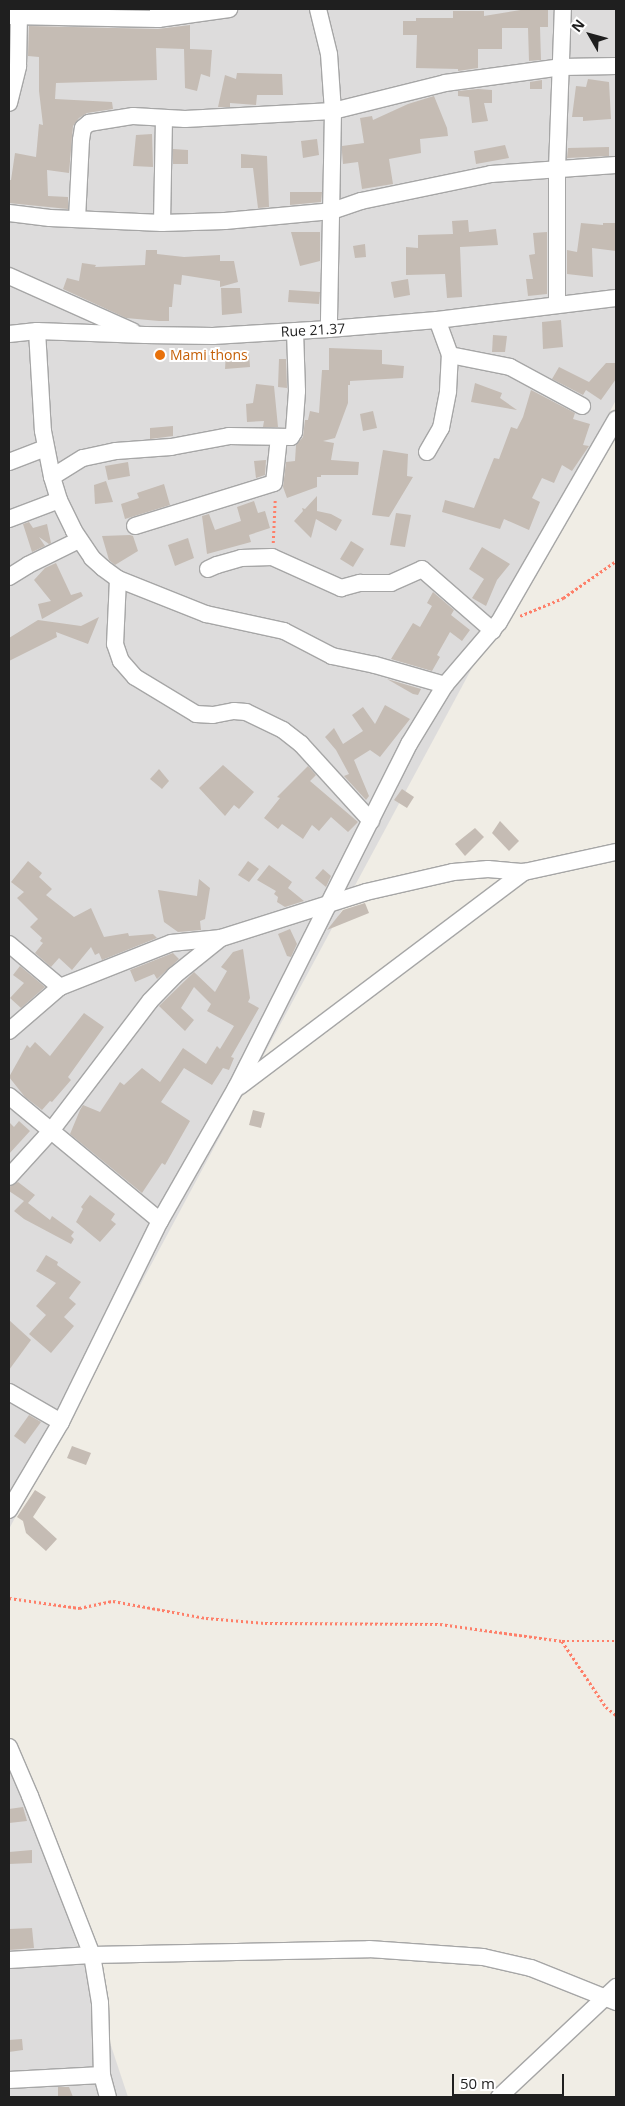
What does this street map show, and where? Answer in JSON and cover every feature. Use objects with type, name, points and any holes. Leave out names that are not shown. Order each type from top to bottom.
[{"type":"street","points":[[9,102],[18,66],[14,16],[158,14],[229,9]]},
{"type":"street","points":[[318,9],[328,54],[333,111],[329,330]]},
{"type":"street","points":[[557,305],[557,169],[563,9]]},
{"type":"street","points":[[77,220],[79,162],[85,126],[89,123],[116,117],[185,119],[333,111],[445,83],[562,67],[616,66]]},
{"type":"street","points":[[162,223],[164,118]]},
{"type":"street","points":[[9,213],[77,220],[162,223],[225,221],[332,211],[361,201],[491,174],[616,165]]},
{"type":"street","points":[[9,276],[145,336]]},
{"type":"street","name":"Rue 21.37","points":[[9,334],[38,331],[145,336],[213,336],[329,330],[437,320],[616,298]]},
{"type":"street","points":[[427,452],[441,428],[445,414],[450,355],[437,320]]},
{"type":"street","points":[[38,331],[45,448],[59,500],[80,540],[92,558],[118,579],[206,614],[284,631],[332,656],[375,664],[445,685]]},
{"type":"street","points":[[52,477],[83,458],[116,451],[171,447],[230,436],[262,435],[289,438],[294,432],[297,391],[294,331]]},
{"type":"street","points":[[450,355],[510,367],[582,406]]},
{"type":"street","points":[[9,1510],[61,1422],[160,1221],[236,1088],[409,744],[445,685],[496,627],[616,419]]},
{"type":"street","points":[[135,526],[274,483],[278,437]]},
{"type":"street","points":[[9,462],[45,448]]},
{"type":"street","points":[[9,519],[59,500]]},
{"type":"street","points":[[9,577],[28,565],[80,540]]},
{"type":"street","points":[[208,569],[217,564],[241,558],[272,557],[341,588],[360,583],[391,583],[422,569],[496,627]]},
{"type":"street","points":[[118,579],[115,644],[120,661],[135,677],[196,714],[213,715],[234,711],[246,712],[283,730],[301,744],[371,821]]},
{"type":"street","points":[[9,1031],[60,987],[171,944],[222,938],[366,892],[453,872],[488,869],[524,872],[616,852]]},
{"type":"street","points":[[236,1088],[524,872]]},
{"type":"street","points":[[9,1177],[51,1131],[150,1001],[175,975],[222,938]]},
{"type":"street","points":[[9,944],[60,987]]},
{"type":"street","points":[[9,1096],[160,1221]]},
{"type":"street","points":[[9,1392],[61,1422]]},
{"type":"street","points":[[9,1747],[92,1955],[100,2003],[102,2075],[108,2097]]},
{"type":"street","points":[[9,1960],[92,1955],[369,1950],[483,1957],[531,1968],[613,1996],[499,2097]]},
{"type":"street","points":[[9,2080],[102,2075]]},
{"type":"path","points":[[272,557],[274,483]]},
{"type":"path","points":[[496,627],[563,598],[616,561]]},
{"type":"path","points":[[9,1598],[79,1608],[113,1601],[206,1618],[264,1624],[440,1624],[562,1641],[616,1641]]},
{"type":"path","points":[[562,1641],[606,1707],[616,1715]]},
{"type":"shaded area","points":[[9,9],[616,9],[616,400],[9,1529]]},
{"type":"shaded area","points":[[9,1738],[128,2097],[9,2097]]},
{"type":"building","points":[[527,9],[548,9],[548,27],[540,27],[541,60],[529,61],[528,28],[502,28],[502,49],[478,49],[478,68],[458,71],[458,69],[416,68],[417,35],[403,35],[403,21],[416,21],[416,18],[453,18],[453,11],[484,11],[484,16]]},
{"type":"building","points":[[190,25],[190,49],[212,50],[210,77],[201,74],[197,91],[185,88],[184,49],[156,48],[157,80],[56,83],[55,99],[112,102],[113,109],[87,113],[79,118],[73,126],[69,173],[47,170],[48,196],[68,197],[68,209],[9,203],[9,180],[11,180],[15,153],[36,157],[39,124],[43,125],[39,91],[39,57],[28,56],[29,26],[158,29]]},
{"type":"building","points":[[237,73],[282,74],[283,95],[257,95],[256,105],[230,103],[230,107],[218,107],[225,75],[236,79]]},
{"type":"building","points":[[588,79],[609,82],[611,119],[583,121],[583,117],[572,117],[576,86],[586,87]]},
{"type":"building","points":[[542,80],[542,89],[530,89],[530,82]]},
{"type":"building","points":[[492,90],[492,103],[484,103],[488,121],[472,123],[469,97],[458,96],[458,91]]},
{"type":"building","points":[[434,96],[447,128],[448,136],[420,139],[421,153],[389,159],[393,184],[362,189],[358,162],[343,164],[342,152],[342,146],[364,143],[360,118],[372,116],[373,120],[408,104]]},
{"type":"building","points":[[152,134],[153,167],[133,166],[136,135]]},
{"type":"building","points":[[317,139],[319,155],[303,158],[301,141]]},
{"type":"building","points":[[505,145],[509,158],[476,164],[474,151]]},
{"type":"building","points":[[609,147],[609,156],[567,158],[568,148]]},
{"type":"building","points":[[173,149],[188,150],[188,164],[173,164]]},
{"type":"building","points":[[241,154],[267,156],[269,207],[258,208],[253,168],[241,168]]},
{"type":"building","points":[[290,192],[322,192],[321,202],[290,205]]},
{"type":"building","points":[[468,220],[469,232],[496,229],[498,245],[460,247],[462,297],[447,298],[445,274],[406,275],[406,247],[418,248],[418,235],[453,234],[452,221]]},
{"type":"building","points":[[581,223],[603,225],[603,223],[616,223],[616,251],[592,248],[593,277],[567,274],[567,250],[577,252]]},
{"type":"building","points":[[291,232],[320,232],[320,261],[300,266]]},
{"type":"building","points":[[547,232],[547,294],[528,296],[526,279],[533,279],[529,255],[535,254],[533,233]]},
{"type":"building","points":[[365,244],[366,257],[355,258],[353,246]]},
{"type":"building","points":[[146,250],[157,250],[157,254],[184,257],[220,255],[220,261],[234,261],[238,282],[220,287],[220,281],[182,275],[181,285],[174,284],[172,307],[169,307],[169,321],[126,318],[63,289],[67,278],[79,281],[82,263],[96,265],[95,267],[145,265]]},
{"type":"building","points":[[408,279],[410,295],[394,298],[391,282]]},
{"type":"building","points":[[221,288],[240,288],[242,313],[222,315]]},
{"type":"building","points":[[289,290],[320,292],[319,304],[288,302]]},
{"type":"building","points":[[561,320],[563,347],[543,349],[542,322]]},
{"type":"building","points":[[493,335],[507,336],[505,352],[492,352]]},
{"type":"building","points":[[329,348],[382,350],[382,364],[404,366],[403,378],[350,381],[350,385],[348,385],[348,403],[335,438],[323,441],[334,443],[331,460],[359,462],[358,475],[321,475],[321,477],[317,477],[317,487],[287,498],[283,487],[286,462],[295,461],[296,445],[303,437],[305,420],[308,420],[310,411],[319,413],[322,370],[329,370]]},
{"type":"building","points":[[249,352],[250,367],[225,369],[226,354]]},
{"type":"building","points":[[279,359],[286,359],[287,388],[278,387]]},
{"type":"building","points":[[606,363],[616,363],[616,379],[601,400],[586,390],[583,395],[552,379],[559,367],[589,382]]},
{"type":"building","points":[[475,383],[502,393],[500,398],[517,410],[471,402]]},
{"type":"building","points":[[256,384],[274,386],[278,427],[263,427],[264,421],[247,422],[246,404],[253,403]]},
{"type":"building","points":[[531,390],[575,413],[573,419],[590,424],[583,445],[589,446],[572,471],[562,465],[554,483],[542,478],[532,498],[540,502],[529,530],[504,519],[500,529],[442,512],[445,500],[474,508],[494,458],[499,459],[511,427],[517,429],[523,417]]},
{"type":"building","points":[[373,411],[377,428],[363,431],[360,414]]},
{"type":"building","points":[[173,426],[173,436],[150,439],[150,428]]},
{"type":"building","points":[[383,450],[408,454],[407,476],[413,477],[389,517],[372,515]]},
{"type":"building","points":[[266,460],[265,475],[256,478],[254,461]]},
{"type":"building","points":[[128,462],[130,476],[108,480],[105,466]]},
{"type":"building","points":[[106,481],[113,502],[95,504],[94,485]]},
{"type":"building","points":[[164,484],[170,505],[125,519],[121,504],[139,498],[137,493]]},
{"type":"building","points":[[317,496],[317,511],[331,514],[342,520],[336,531],[316,519],[311,538],[294,521],[303,511],[302,508],[305,509]]},
{"type":"building","points":[[254,501],[258,513],[265,511],[270,528],[249,535],[251,542],[207,554],[202,516],[209,514],[215,530],[241,521],[237,507]]},
{"type":"building","points":[[396,513],[411,515],[405,547],[390,545]]},
{"type":"building","points":[[29,522],[33,528],[47,524],[51,543],[49,544],[39,537],[45,546],[32,552],[23,524]]},
{"type":"building","points":[[102,536],[133,536],[138,551],[115,565],[109,560]]},
{"type":"building","points":[[188,538],[194,558],[175,566],[168,545]]},
{"type":"building","points":[[351,541],[364,549],[353,567],[340,559]]},
{"type":"building","points":[[482,547],[510,564],[497,580],[486,606],[472,598],[484,579],[469,569]]},
{"type":"building","points":[[56,563],[71,595],[81,592],[83,596],[42,619],[38,604],[51,601],[34,580],[45,568]]},
{"type":"building","points":[[433,592],[454,610],[451,615],[470,630],[462,641],[450,632],[437,655],[440,657],[432,671],[391,659],[413,623],[420,627],[432,606],[427,603]]},
{"type":"building","points":[[99,617],[88,644],[56,632],[57,637],[9,661],[9,638],[38,620],[81,626]]},
{"type":"building","points":[[387,679],[421,689],[418,695],[413,694]]},
{"type":"building","points":[[385,705],[410,719],[380,757],[370,750],[354,760],[369,796],[366,800],[344,776],[349,774],[336,750],[325,737],[334,728],[343,744],[363,731],[352,715],[363,707],[375,724]]},
{"type":"building","points":[[223,765],[254,792],[239,809],[234,805],[225,816],[199,788]]},
{"type":"building","points":[[308,766],[316,775],[310,781],[358,822],[348,832],[331,817],[319,831],[312,825],[303,839],[282,824],[278,829],[264,818],[280,798],[277,797]]},
{"type":"building","points":[[159,769],[169,781],[162,789],[150,779]]},
{"type":"building","points":[[402,789],[414,797],[407,808],[394,800]]},
{"type":"building","points":[[500,821],[519,841],[509,851],[492,833]]},
{"type":"building","points":[[475,828],[484,837],[465,856],[455,844]]},
{"type":"building","points":[[28,861],[42,873],[39,877],[52,889],[46,895],[74,917],[91,908],[104,937],[128,933],[129,936],[153,934],[157,938],[102,960],[99,953],[95,955],[91,947],[72,970],[59,958],[51,967],[35,953],[43,943],[40,941],[42,938],[30,927],[38,919],[17,898],[24,892],[11,882]]},
{"type":"building","points":[[248,861],[259,869],[249,882],[238,875]]},
{"type":"building","points":[[269,865],[292,882],[288,888],[304,901],[285,907],[277,902],[278,897],[274,894],[276,891],[257,880]]},
{"type":"building","points":[[323,869],[331,876],[326,887],[315,878]]},
{"type":"building","points":[[199,879],[210,888],[205,919],[200,921],[201,930],[178,932],[164,922],[158,890],[197,896]]},
{"type":"building","points":[[365,903],[369,913],[327,930],[343,910]]},
{"type":"building","points":[[290,929],[297,944],[291,957],[287,956],[278,934]]},
{"type":"building","points":[[243,949],[250,998],[248,1002],[259,1008],[231,1057],[234,1058],[229,1070],[223,1068],[212,1085],[184,1068],[161,1102],[190,1121],[165,1165],[162,1163],[142,1193],[70,1134],[83,1105],[100,1112],[120,1082],[124,1085],[142,1068],[160,1082],[183,1048],[206,1064],[217,1046],[220,1049],[234,1026],[207,1011],[211,1004],[194,987],[181,1008],[194,1020],[185,1031],[159,1006],[194,972],[215,992],[227,971],[221,967],[233,952]]},
{"type":"building","points":[[173,953],[179,959],[157,979],[154,974],[135,982],[130,970]]},
{"type":"building","points":[[20,966],[45,987],[21,1008],[10,998],[24,983],[13,975]]},
{"type":"building","points":[[84,1013],[104,1027],[68,1077],[71,1080],[52,1102],[50,1101],[42,1110],[25,1097],[9,1077],[27,1045],[30,1048],[35,1042],[50,1056]]},
{"type":"building","points":[[253,1110],[265,1113],[261,1128],[249,1125]]},
{"type":"building","points":[[19,1121],[30,1131],[9,1154],[9,1122],[14,1127]]},
{"type":"building","points":[[18,1182],[35,1195],[28,1203],[50,1220],[52,1216],[74,1232],[71,1236],[74,1239],[71,1244],[24,1219],[14,1211],[24,1201],[9,1191],[9,1187]]},
{"type":"building","points":[[90,1195],[115,1214],[111,1220],[116,1224],[100,1242],[76,1222],[83,1209],[81,1207]]},
{"type":"building","points":[[46,1255],[58,1262],[57,1265],[81,1282],[69,1298],[76,1304],[64,1317],[74,1326],[51,1353],[29,1334],[46,1315],[36,1306],[56,1283],[36,1271]]},
{"type":"building","points":[[9,1320],[31,1340],[9,1370]]},
{"type":"building","points":[[29,1415],[41,1422],[25,1444],[14,1436]]},
{"type":"building","points":[[72,1446],[91,1453],[86,1465],[67,1458]]},
{"type":"building","points":[[35,1490],[46,1497],[33,1517],[57,1539],[46,1551],[26,1533],[23,1521],[17,1517]]},
{"type":"building","points":[[23,1807],[27,1821],[9,1823],[9,1809]]},
{"type":"building","points":[[32,1850],[32,1863],[9,1864],[9,1852]]},
{"type":"building","points":[[32,1928],[34,1948],[9,1950],[9,1929]]},
{"type":"building","points":[[22,2039],[23,2050],[9,2052],[9,2040]]},
{"type":"building","points":[[58,2087],[69,2087],[73,2097],[58,2097]]},
{"type":"place","name":"Mami thons","points":[[160,355]]}]
